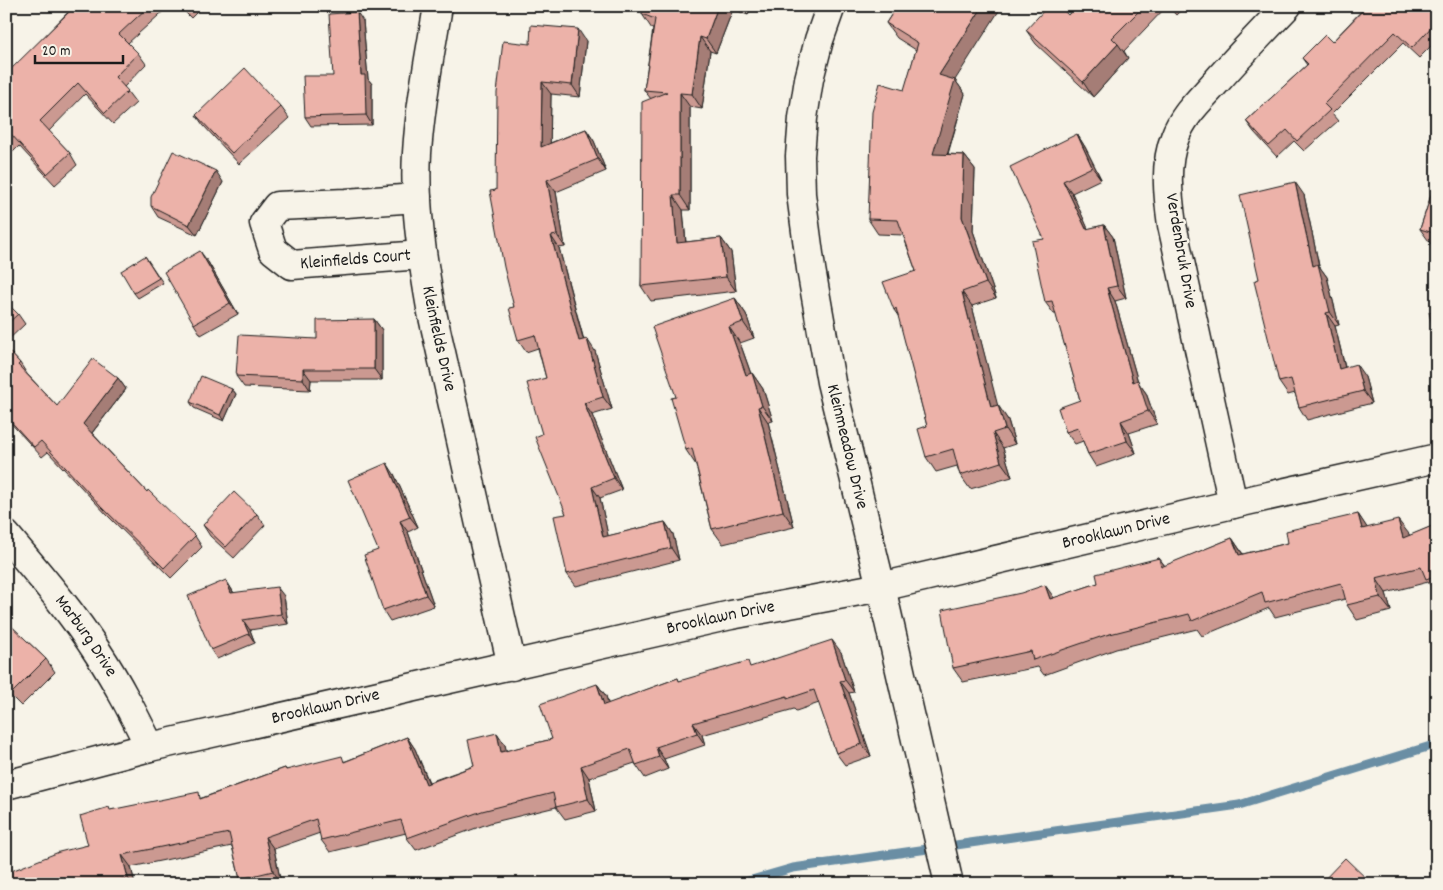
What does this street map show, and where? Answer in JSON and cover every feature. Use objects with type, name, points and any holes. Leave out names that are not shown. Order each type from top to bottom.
[{"type":"street","name":"Kleinfields Drive","points":[[438,6],[421,108],[417,154],[417,198],[422,255],[433,318],[512,666]]},
{"type":"street","name":"Kleinmeadow Drive","points":[[831,6],[819,40],[809,79],[800,156],[801,194],[811,269],[831,382],[881,587],[949,884]]},
{"type":"street","name":"Verdenbruk Drive","points":[[1233,504],[1172,225],[1168,195],[1168,166],[1174,138],[1188,114],[1287,6]]},
{"type":"street","name":"Kleinfields Court","points":[[417,198],[277,206],[264,223],[273,250],[292,265],[422,255]]},
{"type":"street","name":"Brooklawn Drive","points":[[6,785],[150,747],[731,615],[881,587],[1437,458]]},
{"type":"street","name":"Marburg Drive","points":[[6,535],[47,583],[98,652],[120,688],[150,747]]},
{"type":"building","points":[[74,6],[149,6],[119,34],[138,53],[115,77],[128,91],[105,113],[78,83],[40,121],[70,153],[47,174],[11,134],[6,140],[6,76]]},
{"type":"building","points":[[645,6],[718,6],[706,39],[700,37],[692,94],[680,93],[680,195],[673,195],[677,243],[721,238],[726,277],[641,286],[642,102],[667,92],[644,90],[655,19],[642,14]]},
{"type":"building","points":[[897,6],[983,6],[939,75],[955,80],[933,154],[964,155],[962,217],[986,283],[962,292],[991,407],[998,405],[1005,429],[993,433],[1001,462],[960,475],[953,449],[926,457],[918,429],[927,426],[896,308],[894,310],[883,282],[916,271],[898,220],[868,219],[872,112],[880,83],[904,90],[918,43],[886,23]]},
{"type":"building","points":[[1048,6],[1059,6],[1068,15],[1076,6],[1144,6],[1112,38],[1118,44],[1083,82],[1026,30]]},
{"type":"building","points":[[1367,6],[1437,6],[1437,21],[1412,48],[1395,32],[1324,104],[1330,110],[1297,141],[1287,130],[1269,146],[1246,121],[1308,64],[1302,58],[1325,35],[1332,42]]},
{"type":"building","points":[[357,12],[361,75],[365,75],[366,115],[305,117],[303,76],[333,76],[329,14]]},
{"type":"building","points":[[531,25],[578,29],[572,85],[542,82],[541,147],[586,129],[598,159],[547,180],[557,235],[551,236],[579,341],[587,339],[603,397],[584,403],[614,478],[592,487],[603,537],[665,522],[671,548],[567,574],[554,516],[566,514],[535,437],[542,434],[527,383],[546,378],[535,335],[518,340],[509,308],[514,307],[504,267],[490,191],[496,190],[497,93],[503,41],[530,44]]},
{"type":"building","points":[[245,68],[281,107],[232,153],[196,115]]},
{"type":"building","points":[[1077,134],[1092,167],[1063,181],[1086,229],[1104,225],[1117,286],[1107,288],[1133,382],[1138,380],[1148,411],[1121,421],[1127,441],[1088,454],[1078,428],[1066,432],[1058,408],[1080,400],[1052,301],[1045,302],[1032,241],[1044,239],[1010,167]]},
{"type":"building","points":[[173,151],[216,171],[189,225],[151,206],[151,197]]},
{"type":"building","points":[[1437,177],[1437,234],[1420,229]]},
{"type":"building","points":[[1295,182],[1313,266],[1318,264],[1330,312],[1326,313],[1339,369],[1356,364],[1363,391],[1299,407],[1291,379],[1279,382],[1254,281],[1259,279],[1240,195]]},
{"type":"building","points":[[200,251],[230,303],[194,324],[164,272]]},
{"type":"building","points":[[145,256],[159,278],[134,293],[121,271]]},
{"type":"building","points":[[735,298],[743,322],[729,327],[746,375],[752,373],[762,406],[758,407],[783,511],[712,529],[692,448],[686,450],[671,398],[676,397],[652,327]]},
{"type":"building","points":[[6,302],[18,314],[6,325]]},
{"type":"building","points":[[1437,310],[1437,346],[1429,312]]},
{"type":"building","points":[[374,319],[374,369],[303,369],[303,379],[236,376],[239,335],[317,339],[317,320]]},
{"type":"building","points":[[6,348],[20,363],[18,365],[57,406],[93,359],[118,378],[83,424],[147,492],[148,490],[195,536],[164,568],[101,506],[41,441],[34,447],[6,416]]},
{"type":"building","points":[[201,376],[232,389],[220,415],[190,402]]},
{"type":"building","points":[[387,463],[410,517],[400,521],[426,595],[383,610],[364,555],[378,550],[348,480]]},
{"type":"building","points":[[234,492],[257,514],[226,547],[203,525]]},
{"type":"building","points":[[1358,514],[1362,529],[1398,520],[1403,538],[1437,524],[1437,575],[1426,579],[1421,567],[1376,578],[1380,597],[1347,605],[1341,583],[1265,603],[1262,592],[1192,621],[1189,614],[1106,635],[1033,660],[1031,651],[953,668],[942,610],[1021,593],[1045,585],[1050,599],[1098,583],[1096,574],[1159,558],[1161,567],[1232,538],[1239,555],[1288,543],[1286,531]]},
{"type":"building","points":[[226,580],[231,593],[277,587],[281,614],[243,620],[249,634],[211,650],[188,596]]},
{"type":"building","points":[[6,621],[46,659],[12,693],[6,687]]},
{"type":"building","points":[[832,640],[845,680],[840,681],[862,744],[836,753],[814,690],[787,699],[787,696],[693,723],[697,733],[656,747],[659,757],[636,765],[630,749],[581,766],[588,799],[556,807],[553,793],[482,811],[407,838],[401,820],[321,840],[316,819],[265,837],[273,871],[240,879],[229,833],[122,855],[128,878],[108,884],[6,884],[6,865],[9,872],[59,852],[88,845],[80,816],[109,807],[110,810],[199,792],[200,799],[285,768],[286,770],[342,756],[344,762],[407,737],[426,784],[474,766],[468,740],[497,733],[501,752],[552,739],[540,704],[597,684],[604,705],[678,678],[679,681],[748,661],[750,667]]},
{"type":"building","points":[[1345,858],[1370,882],[1369,884],[1320,884]]},
{"type":"waterway","points":[[738,884],[793,868],[1239,805],[1437,744]]}]
